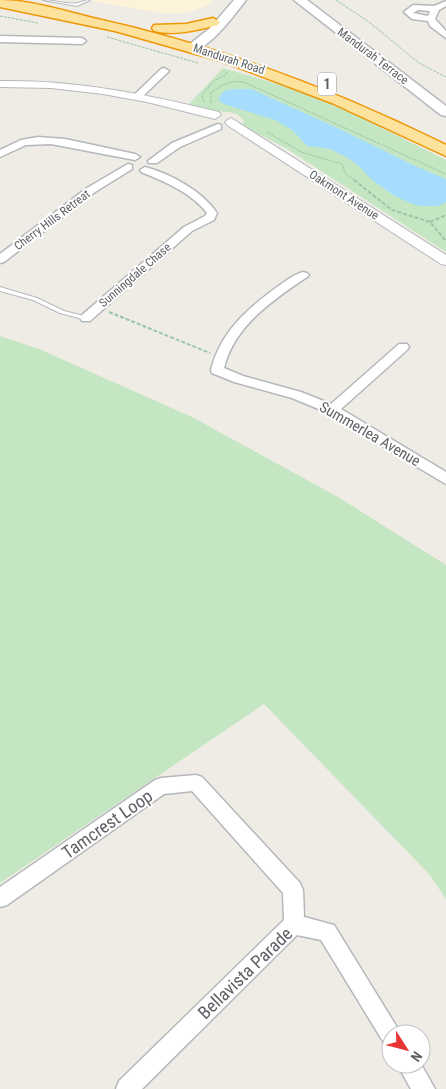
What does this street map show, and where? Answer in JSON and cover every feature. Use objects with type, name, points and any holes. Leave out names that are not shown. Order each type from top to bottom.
[{"type":"highway","name":"Mandurah Road","points":[[25,0],[159,28],[317,90],[446,151]]},
{"type":"highway","name":"Mandurah Road","points":[[0,4],[92,20],[195,43],[316,80],[379,106],[446,138]]},
{"type":"highway","points":[[159,28],[186,28],[213,22]]},
{"type":"main road","points":[[195,43],[233,0]]},
{"type":"main road","points":[[195,43],[232,11],[240,0]]},
{"type":"main road","name":"Mandurah Terrace","points":[[300,0],[446,112]]},
{"type":"street","points":[[446,3],[435,10],[431,18],[433,24],[446,35]]},
{"type":"street","points":[[431,18],[415,17],[408,12],[416,7],[435,10]]},
{"type":"street","points":[[0,39],[82,41]]},
{"type":"street","points":[[138,96],[164,71]]},
{"type":"street","name":"Oakmont Avenue","points":[[0,84],[36,84],[138,96],[186,108],[220,123],[446,261]]},
{"type":"street","name":"Cherry Hills Retreat","points":[[0,260],[49,221],[104,183],[220,123]]},
{"type":"street","name":"Sunningdale Chase","points":[[0,154],[16,143],[42,140],[79,145],[106,152],[141,164],[167,179],[209,208],[212,213],[210,218],[188,229],[86,318]]},
{"type":"street","points":[[219,356],[233,334],[248,318],[283,288],[303,275]]},
{"type":"street","points":[[332,410],[403,347]]},
{"type":"street","name":"Summerlea Avenue","points":[[219,356],[217,370],[230,376],[305,398],[332,410],[446,479]]},
{"type":"street","name":"Tamcrest Loop","points":[[0,898],[161,786],[196,783],[293,890],[294,924]]},
{"type":"street","name":"Bellavista Parade","points":[[127,1089],[294,924],[327,932],[381,1032]]},
{"type":"street","points":[[414,1074],[424,1089]]},
{"type":"lane","points":[[45,0],[76,5],[88,0]]},
{"type":"lane","name":"Sunningdale Chase","points":[[0,289],[35,299],[62,312],[86,318]]},
{"type":"path","points":[[336,0],[369,22],[419,64],[446,77]]},
{"type":"path","points":[[0,16],[46,24]]},
{"type":"path","points":[[101,36],[203,64]]},
{"type":"path","points":[[220,69],[228,72],[227,74],[214,81],[202,95],[202,100],[208,106],[212,105],[210,97],[216,88],[233,81],[244,82],[446,174]]},
{"type":"path","points":[[266,132],[276,135],[294,149],[342,164],[345,173],[392,210],[430,222],[438,235],[446,241]]},
{"type":"path","points":[[430,222],[446,215]]},
{"type":"path","points":[[97,308],[219,356]]},
{"type":"shaded area","points":[[86,0],[212,0],[207,6],[185,13],[160,13]]},
{"type":"green space","points":[[223,68],[318,96],[446,160],[446,252],[287,149],[242,125],[244,121],[241,117],[229,112],[206,110],[189,104]]},
{"type":"green space","points":[[0,336],[39,349],[192,417],[338,497],[446,565],[446,899],[429,874],[264,704],[0,883]]},
{"type":"water","points":[[251,89],[446,179],[446,202],[438,206],[420,206],[410,203],[393,195],[372,180],[348,158],[330,149],[307,146],[292,130],[275,120],[219,101],[222,93],[227,90]]}]
